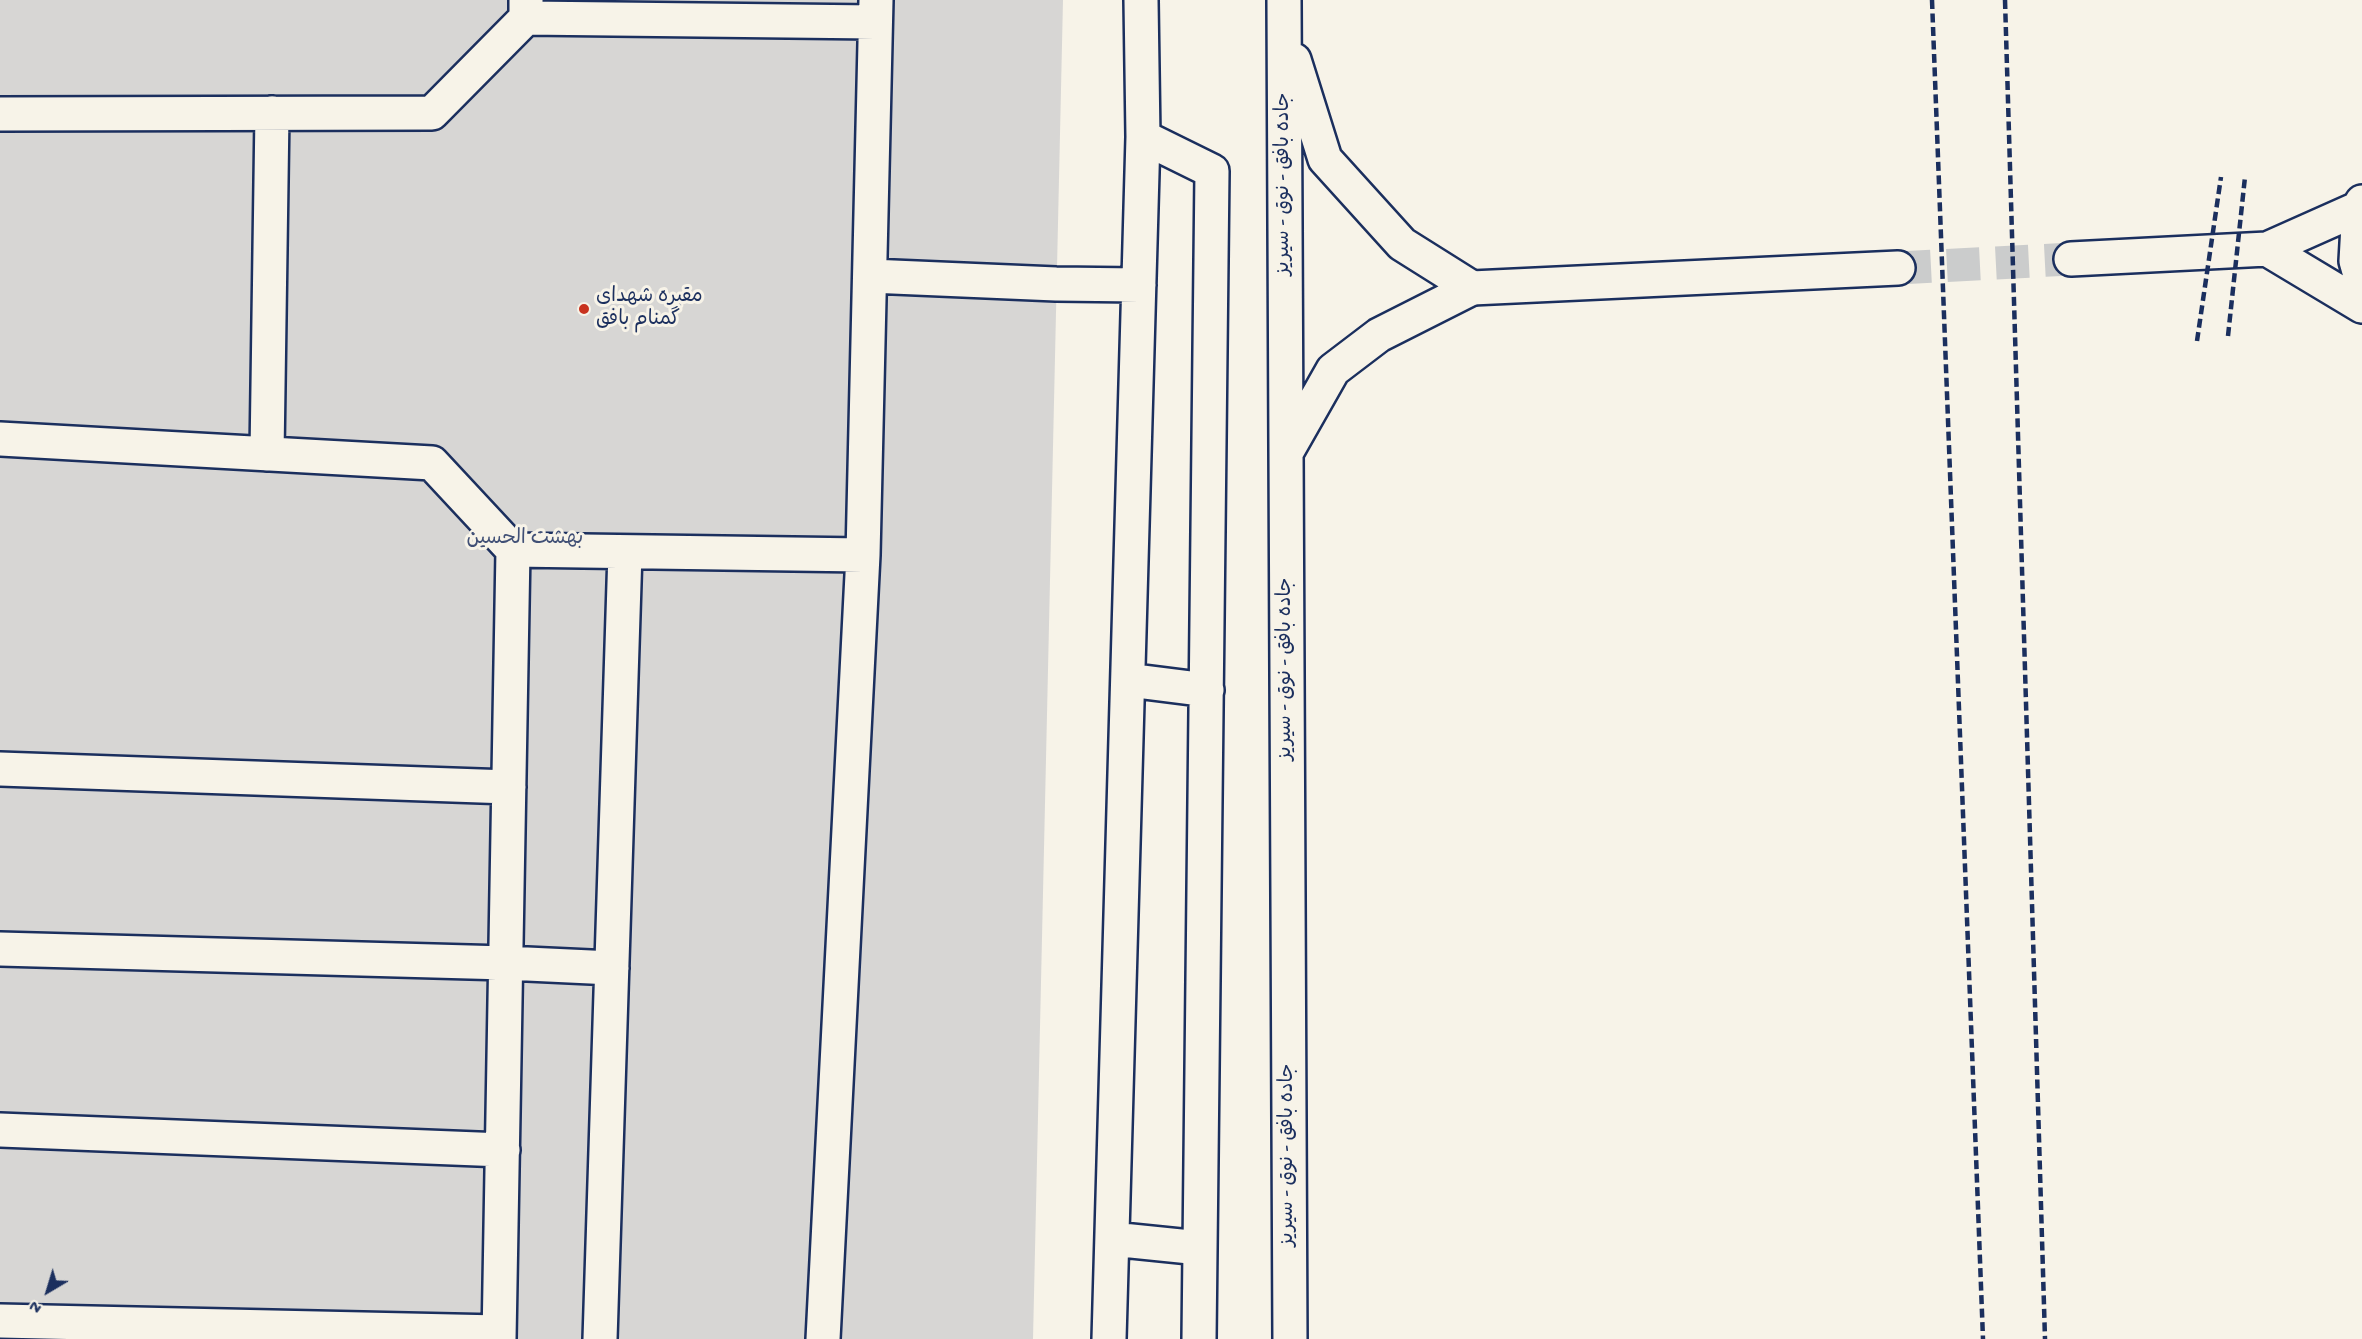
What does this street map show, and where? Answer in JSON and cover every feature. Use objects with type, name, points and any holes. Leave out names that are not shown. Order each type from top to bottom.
[{"type":"main road","points":[[1109,1339],[1143,137],[1141,0]]},
{"type":"main road","points":[[0,114],[432,113],[526,9],[876,11],[863,555],[823,1339]]},
{"type":"main road","points":[[1284,14],[1325,159],[1402,244],[1472,288]]},
{"type":"main road","name":"جاده بافق - نوق - سیریز","points":[[1284,14],[1290,1339]]},
{"type":"main road","points":[[267,454],[272,113]]},
{"type":"main road","points":[[1143,137],[1212,171],[1199,1339]]},
{"type":"main road","points":[[2071,259],[2267,249],[2361,205]]},
{"type":"main road","points":[[2361,205],[2356,261],[2362,282]]},
{"type":"main road","points":[[2267,249],[2362,306]]},
{"type":"main road","points":[[1286,453],[1333,370],[1379,335],[1472,288],[1898,268]]},
{"type":"main road","points":[[870,276],[1139,285]]},
{"type":"main road","points":[[0,439],[432,463],[513,550],[499,1336],[0,1321]]},
{"type":"main road","points":[[513,550],[863,555]]},
{"type":"main road","points":[[600,1339],[625,552]]},
{"type":"main road","points":[[1128,680],[1207,690]]},
{"type":"main road","points":[[0,770],[509,787]]},
{"type":"main road","points":[[0,949],[612,968]]},
{"type":"main road","points":[[0,1130],[503,1150]]},
{"type":"main road","points":[[1112,1239],[1200,1248]]},
{"type":"green space","name":"بهشت الحسین","points":[[0,0],[1063,0],[1033,1339],[0,1339]]},
{"type":"tunnel","points":[[1898,268],[2071,259]]},
{"type":"railway","points":[[1932,0],[1983,1339]]},
{"type":"railway","points":[[2005,0],[2045,1339]]},
{"type":"railway","points":[[2197,341],[2221,177]]},
{"type":"railway","points":[[2228,336],[2245,177]]},
{"type":"place","name":"مقبره شهدای گمنام بافق","points":[[584,309]]}]
